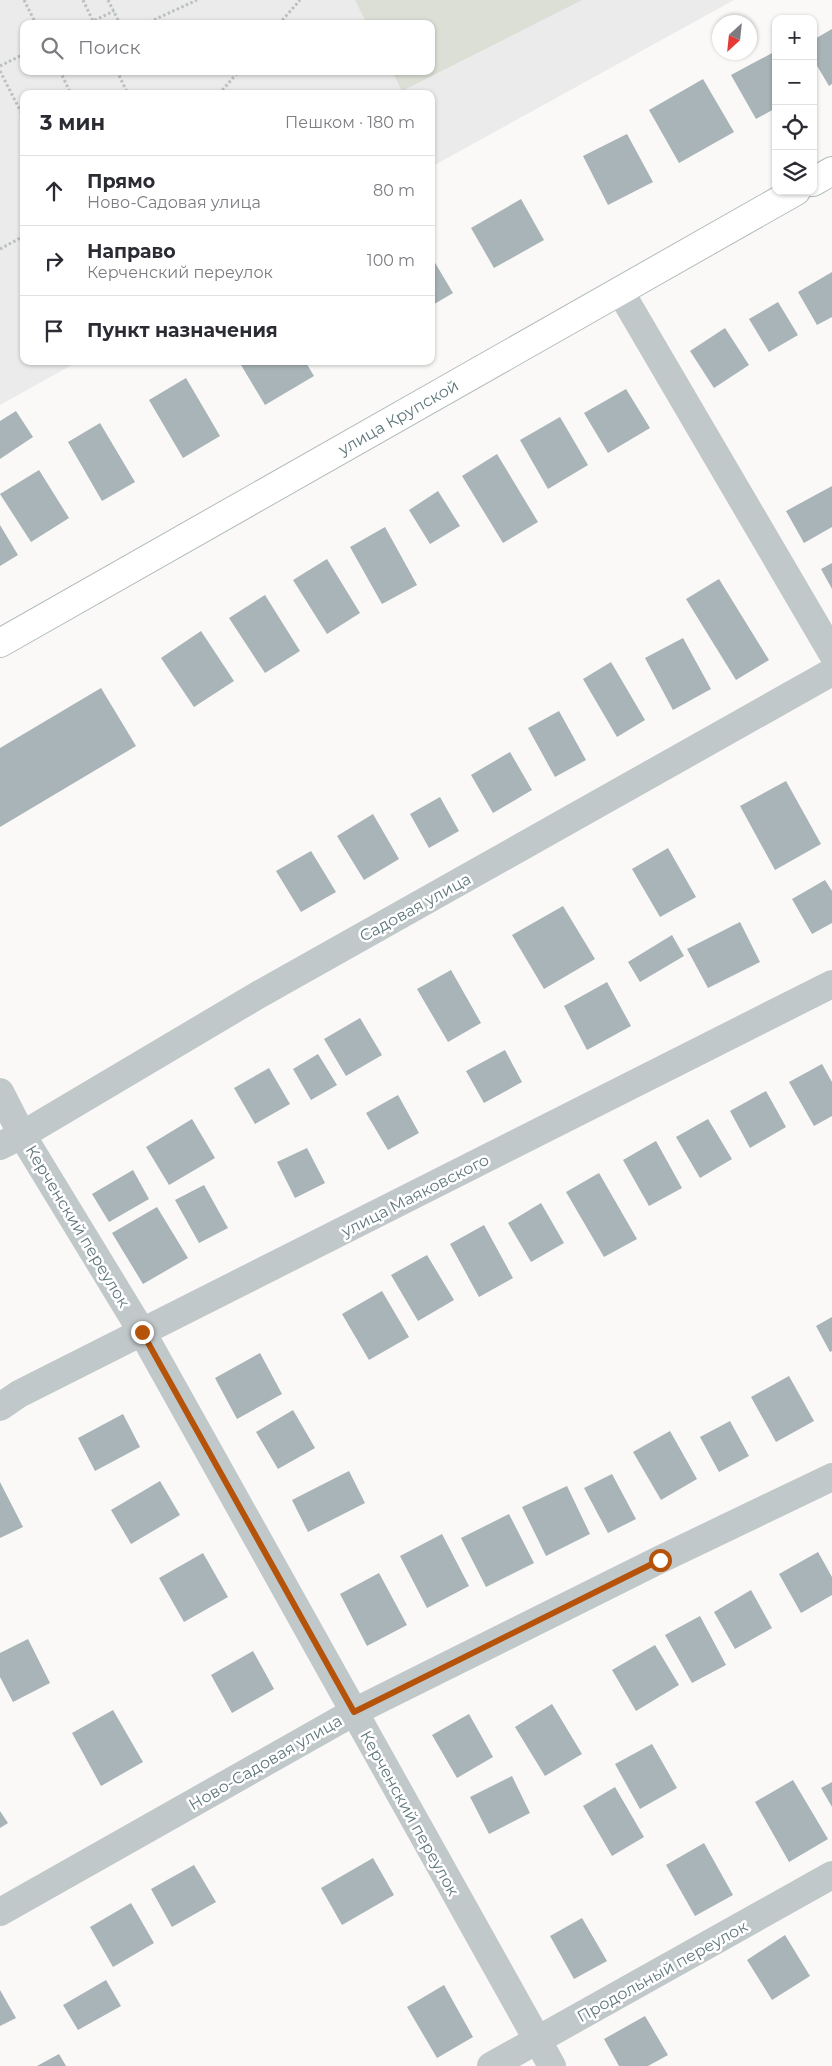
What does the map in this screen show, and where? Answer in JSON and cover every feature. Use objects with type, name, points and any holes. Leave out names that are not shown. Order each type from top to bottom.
[{"type":"main road","points":[[817,180],[832,171]]},
{"type":"main road","name":"улица Крупской","points":[[0,643],[789,195]]},
{"type":"street","points":[[620,291],[832,653]]},
{"type":"street","name":"Садовая улица","points":[[11,1140],[258,995],[832,672]]},
{"type":"street","name":"улица Маяковского","points":[[0,1407],[19,1394],[832,984]]},
{"type":"street","name":"Керченский переулок","points":[[0,1092],[11,1140],[142,1332],[552,2066]]},
{"type":"street","name":"Ново-Садовая улица","points":[[0,1912],[354,1712],[832,1477]]},
{"type":"street","name":"Продольный переулок","points":[[491,2066],[832,1875]]},
{"type":"path","points":[[24,0],[34,20]]},
{"type":"path","points":[[83,0],[93,20]]},
{"type":"path","points":[[108,0],[118,20]]},
{"type":"path","points":[[154,20],[197,0]]},
{"type":"path","points":[[282,20],[300,0]]},
{"type":"path","points":[[98,20],[114,11]]},
{"type":"path","points":[[0,66],[20,56]]},
{"type":"path","points":[[0,71],[20,110]]},
{"type":"path","points":[[62,75],[69,90]]},
{"type":"path","points":[[120,75],[127,90]]},
{"type":"path","points":[[222,90],[235,75]]},
{"type":"path","points":[[0,248],[20,238]]},
{"type":"shaded area","points":[[0,0],[734,0],[435,165],[435,90],[20,90],[20,365],[72,365],[0,405]]},
{"type":"shaded area","points":[[355,0],[582,0],[435,74],[435,20],[365,20]]},
{"type":"shaded area","points":[[394,75],[434,75],[404,90],[402,90]]},
{"type":"building","points":[[832,29],[832,84],[829,86],[817,66],[817,38]]},
{"type":"building","points":[[772,53],[772,110],[756,119],[731,75]]},
{"type":"building","points":[[703,79],[734,132],[679,163],[649,110]]},
{"type":"building","points":[[627,134],[653,182],[608,205],[583,156]]},
{"type":"building","points":[[521,199],[544,240],[494,268],[471,228]]},
{"type":"building","points":[[435,263],[453,293],[435,304]]},
{"type":"building","points":[[832,272],[832,317],[817,325],[798,292]]},
{"type":"building","points":[[778,302],[798,335],[769,352],[749,319]]},
{"type":"building","points":[[725,328],[749,365],[714,388],[690,351]]},
{"type":"building","points":[[241,365],[307,365],[314,376],[265,405]]},
{"type":"building","points":[[186,378],[220,436],[183,458],[149,400]]},
{"type":"building","points":[[626,389],[650,428],[608,453],[584,413]]},
{"type":"building","points":[[16,411],[33,437],[0,459],[0,421]]},
{"type":"building","points":[[560,417],[588,465],[548,489],[520,440]]},
{"type":"building","points":[[100,423],[135,482],[102,501],[68,442]]},
{"type":"building","points":[[497,454],[538,522],[503,543],[462,476]]},
{"type":"building","points":[[39,470],[69,518],[31,542],[0,494]]},
{"type":"building","points":[[832,486],[832,527],[804,543],[786,511]]},
{"type":"building","points":[[438,491],[460,526],[430,544],[409,510]]},
{"type":"building","points":[[0,525],[18,555],[0,566]]},
{"type":"building","points":[[385,527],[417,585],[382,604],[350,547]]},
{"type":"building","points":[[327,559],[360,613],[327,634],[293,580]]},
{"type":"building","points":[[832,563],[832,589],[821,569]]},
{"type":"building","points":[[719,579],[769,660],[736,680],[686,599]]},
{"type":"building","points":[[265,595],[300,651],[265,673],[229,618]]},
{"type":"building","points":[[201,631],[234,681],[194,707],[161,658]]},
{"type":"building","points":[[683,638],[711,689],[673,710],[645,658]]},
{"type":"building","points":[[611,662],[645,720],[617,737],[583,679]]},
{"type":"building","points":[[101,688],[136,746],[0,827],[0,748]]},
{"type":"building","points":[[559,711],[586,760],[555,777],[528,728]]},
{"type":"building","points":[[510,752],[532,790],[493,813],[471,775]]},
{"type":"building","points":[[786,781],[821,844],[775,870],[740,806]]},
{"type":"building","points":[[440,797],[459,831],[429,848],[410,814]]},
{"type":"building","points":[[373,814],[399,859],[364,880],[337,836]]},
{"type":"building","points":[[668,848],[696,897],[660,917],[632,869]]},
{"type":"building","points":[[311,851],[336,892],[301,912],[276,871]]},
{"type":"building","points":[[825,880],[832,891],[832,923],[812,934],[792,899]]},
{"type":"building","points":[[563,906],[595,959],[544,989],[512,935]]},
{"type":"building","points":[[740,922],[760,962],[708,988],[687,949]]},
{"type":"building","points":[[672,935],[684,956],[640,982],[628,962]]},
{"type":"building","points":[[451,970],[481,1023],[448,1042],[417,989]]},
{"type":"building","points":[[607,982],[631,1026],[587,1050],[564,1006]]},
{"type":"building","points":[[360,1018],[382,1055],[346,1076],[324,1039]]},
{"type":"building","points":[[505,1050],[522,1082],[484,1103],[466,1071]]},
{"type":"building","points":[[318,1054],[337,1085],[311,1100],[293,1069]]},
{"type":"building","points":[[822,1064],[832,1082],[832,1116],[814,1126],[789,1082]]},
{"type":"building","points":[[269,1068],[290,1104],[255,1124],[234,1088]]},
{"type":"building","points":[[766,1091],[786,1127],[750,1148],[730,1111]]},
{"type":"building","points":[[398,1095],[419,1133],[388,1150],[366,1113]]},
{"type":"building","points":[[192,1119],[215,1158],[169,1185],[146,1147]]},
{"type":"building","points":[[708,1119],[732,1159],[700,1178],[676,1137]]},
{"type":"building","points":[[656,1141],[682,1188],[649,1206],[623,1160]]},
{"type":"building","points":[[307,1148],[325,1183],[295,1198],[277,1162]]},
{"type":"building","points":[[133,1170],[149,1199],[109,1222],[92,1194]]},
{"type":"building","points":[[599,1173],[637,1239],[604,1257],[566,1192]]},
{"type":"building","points":[[204,1185],[228,1228],[199,1243],[175,1200]]},
{"type":"building","points":[[541,1203],[564,1243],[531,1262],[508,1223]]},
{"type":"building","points":[[157,1207],[188,1258],[143,1284],[112,1233]]},
{"type":"building","points":[[484,1225],[513,1278],[479,1297],[450,1244]]},
{"type":"building","points":[[427,1255],[454,1300],[418,1321],[391,1275]]},
{"type":"building","points":[[382,1291],[409,1337],[369,1360],[342,1314]]},
{"type":"building","points":[[832,1317],[832,1351],[830,1352],[816,1326]]},
{"type":"building","points":[[260,1353],[282,1394],[237,1419],[215,1378]]},
{"type":"building","points":[[789,1376],[814,1421],[776,1442],[751,1397]]},
{"type":"building","points":[[293,1410],[315,1448],[278,1469],[256,1432]]},
{"type":"building","points":[[123,1414],[140,1447],[95,1471],[78,1438]]},
{"type":"building","points":[[730,1421],[749,1456],[719,1472],[700,1437]]},
{"type":"building","points":[[670,1431],[697,1479],[661,1500],[633,1452]]},
{"type":"building","points":[[349,1471],[365,1503],[308,1532],[292,1500]]},
{"type":"building","points":[[612,1474],[636,1519],[608,1533],[584,1488]]},
{"type":"building","points":[[160,1481],[180,1515],[131,1544],[111,1510]]},
{"type":"building","points":[[0,1482],[23,1527],[0,1538]]},
{"type":"building","points":[[567,1486],[590,1534],[546,1556],[522,1507]]},
{"type":"building","points":[[509,1514],[534,1563],[486,1587],[461,1538]]},
{"type":"building","points":[[442,1534],[469,1586],[427,1608],[400,1556]]},
{"type":"building","points":[[818,1552],[832,1577],[832,1595],[801,1613],[779,1574]]},
{"type":"building","points":[[203,1553],[228,1597],[184,1622],[159,1578]]},
{"type":"building","points":[[379,1573],[407,1625],[367,1646],[340,1594]]},
{"type":"building","points":[[751,1590],[772,1628],[735,1649],[714,1612]]},
{"type":"building","points":[[700,1616],[726,1665],[692,1683],[665,1635]]},
{"type":"building","points":[[28,1639],[50,1683],[13,1702],[0,1677],[0,1653]]},
{"type":"building","points":[[655,1645],[679,1685],[636,1711],[612,1670]]},
{"type":"building","points":[[253,1651],[274,1689],[232,1713],[211,1675]]},
{"type":"building","points":[[552,1704],[582,1754],[545,1776],[515,1727]]},
{"type":"building","points":[[113,1710],[143,1762],[101,1786],[72,1733]]},
{"type":"building","points":[[469,1714],[493,1757],[457,1778],[432,1735]]},
{"type":"building","points":[[652,1744],[677,1788],[640,1809],[615,1764]]},
{"type":"building","points":[[512,1776],[530,1813],[489,1834],[470,1797]]},
{"type":"building","points":[[793,1780],[828,1839],[789,1862],[755,1802]]},
{"type":"building","points":[[832,1782],[832,1807],[821,1788]]},
{"type":"building","points":[[615,1787],[644,1837],[612,1856],[583,1806]]},
{"type":"building","points":[[0,1811],[8,1823],[0,1828]]},
{"type":"building","points":[[704,1843],[733,1895],[695,1916],[666,1865]]},
{"type":"building","points":[[373,1858],[394,1895],[342,1925],[321,1888]]},
{"type":"building","points":[[194,1865],[216,1902],[172,1927],[151,1889]]},
{"type":"building","points":[[131,1903],[154,1943],[113,1967],[90,1927]]},
{"type":"building","points":[[582,1918],[607,1961],[574,1979],[550,1936]]},
{"type":"building","points":[[785,1935],[810,1976],[772,2000],[747,1960]]},
{"type":"building","points":[[106,1980],[121,2006],[78,2030],[63,2005]]},
{"type":"building","points":[[444,1985],[473,2037],[437,2058],[407,2007]]},
{"type":"building","points":[[0,1990],[16,2018],[0,2026]]},
{"type":"building","points":[[645,2016],[668,2055],[648,2066],[619,2066],[604,2039]]},
{"type":"building","points":[[59,2054],[66,2066],[37,2066]]},
{"type":"route","points":[[142,1332],[354,1712],[660,1560]]}]
